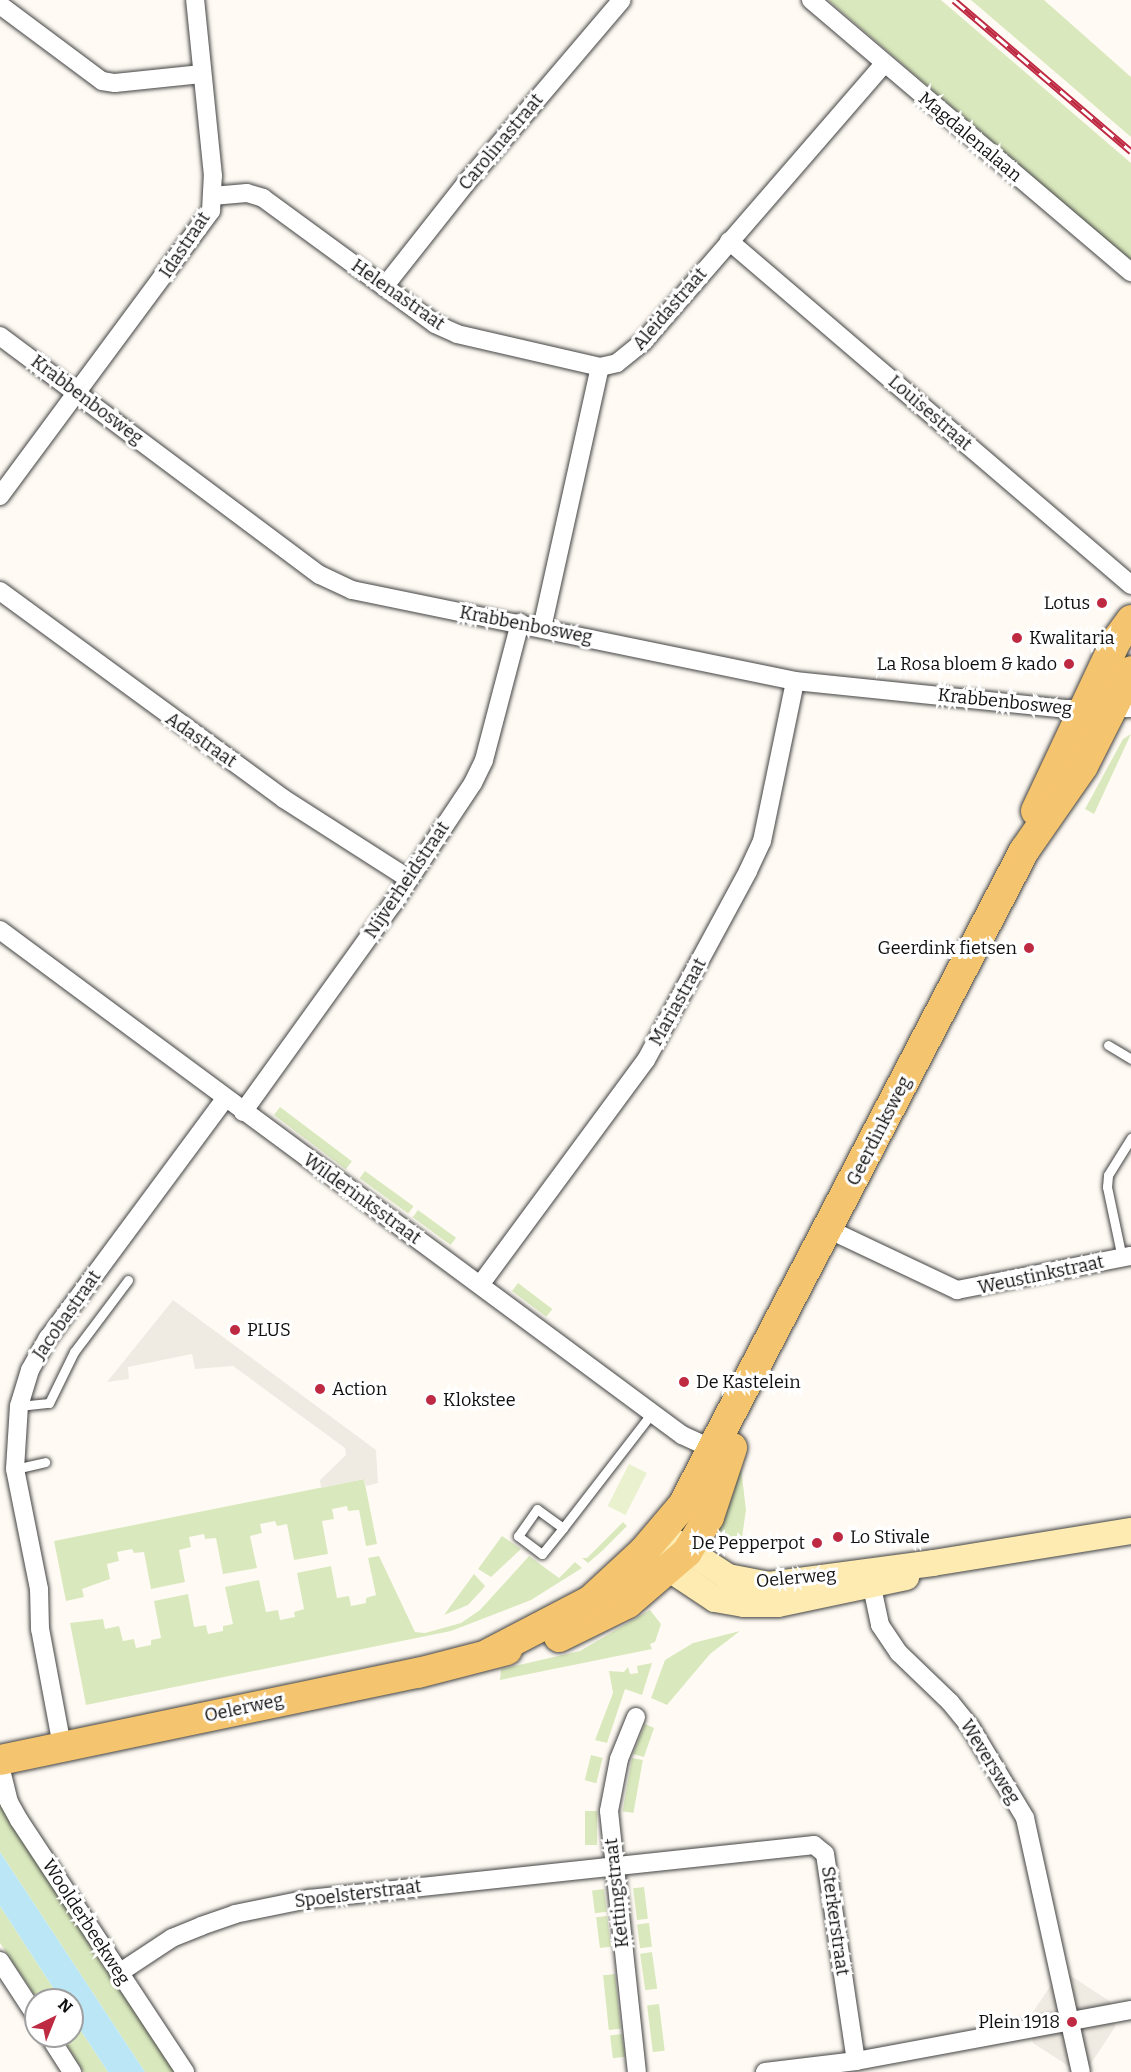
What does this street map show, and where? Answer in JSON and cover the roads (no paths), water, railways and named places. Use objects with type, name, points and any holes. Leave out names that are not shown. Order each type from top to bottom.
[{"type":"main road","name":"Geerdinksweg","points":[[1024,851],[1032,820],[1116,641],[1131,620]]},
{"type":"main road","name":"Geerdinksweg","points":[[678,1561],[709,1517],[734,1412],[1024,851],[1122,708],[1131,671]]},
{"type":"main road","name":"Geerdinksweg","points":[[653,1542],[723,1454]]},
{"type":"main road","name":"Oelerweg","points":[[678,1561],[728,1577],[769,1585],[933,1563],[1131,1531]]},
{"type":"main road","name":"Oelerweg","points":[[488,1654],[572,1613],[653,1542],[678,1561],[715,1599],[744,1604],[778,1604],[872,1587],[900,1580],[933,1563]]},
{"type":"main road","name":"Oelerweg","points":[[1,1769],[62,1746],[418,1673],[488,1654],[542,1644],[586,1627],[628,1604],[678,1561]]},
{"type":"street","name":"Idastraat","points":[[0,496],[211,211],[212,196],[195,0]]},
{"type":"street","name":"Carolinastraat","points":[[384,287],[466,183],[622,0]]},
{"type":"street","name":"Magdalenalaan","points":[[811,0],[1131,272]]},
{"type":"street","points":[[0,5],[102,81],[115,83],[202,74]]},
{"type":"street","name":"Aleidastraat","points":[[600,367],[617,363],[643,342],[884,64]]},
{"type":"street","name":"Helenastraat","points":[[212,196],[247,193],[263,198],[435,324],[472,339],[600,367]]},
{"type":"street","name":"Louisestraat","points":[[729,241],[1131,585]]},
{"type":"street","name":"Krabbenbosweg","points":[[0,336],[335,584],[352,590],[795,681],[1083,710],[1122,708]]},
{"type":"street","points":[[542,628],[600,367]]},
{"type":"street","name":"Adastraat","points":[[0,591],[274,792],[409,879]]},
{"type":"street","name":"Nijverheidstraat","points":[[243,1112],[409,879],[484,760],[520,623]]},
{"type":"street","name":"Mariastraat","points":[[480,1285],[646,1060],[748,871],[762,841],[795,681]]},
{"type":"street","name":"Wilderinksstraat","points":[[0,930],[225,1099],[682,1435],[723,1454]]},
{"type":"street","name":"Jacobastraat","points":[[62,1746],[40,1629],[39,1589],[15,1469],[19,1406],[30,1370],[48,1338],[225,1099]]},
{"type":"street","name":"Weustinkstraat","points":[[828,1229],[957,1290],[1127,1257]]},
{"type":"street","name":"Weversweg","points":[[872,1587],[880,1625],[899,1653],[950,1702],[971,1728],[1025,1818],[1071,2022]]},
{"type":"street","name":"Kettingstraat","points":[[636,1717],[619,1759],[609,1811],[612,1864],[637,2072]]},
{"type":"street","name":"Woolderbeekweg","points":[[1,1769],[19,1820],[185,2072]]},
{"type":"street","name":"Sterkerstraat","points":[[612,1864],[644,1864],[814,1845],[821,1848],[855,2061]]},
{"type":"street","name":"Spoelsterstraat","points":[[119,1973],[172,1938],[246,1912],[309,1899],[612,1864]]},
{"type":"street","points":[[0,1961],[24,1998]]},
{"type":"street","points":[[765,2072],[855,2061],[1129,2010]]},
{"type":"street","points":[[1071,2022],[1081,2072]]},
{"type":"street","points":[[57,2048],[72,2072]]},
{"type":"lane","points":[[1108,1045],[1131,1059]]},
{"type":"lane","name":"Weustinkstraat","points":[[1127,1257],[1107,1186],[1108,1175],[1131,1138]]},
{"type":"lane","points":[[19,1406],[49,1403],[74,1352],[128,1280]]},
{"type":"lane","points":[[563,1528],[537,1509],[518,1536],[542,1554],[563,1528],[652,1413]]},
{"type":"lane","points":[[15,1469],[45,1462]]},
{"type":"water","points":[[0,1852],[145,2072],[108,2072],[84,2035],[84,1988],[53,1988],[0,1906]]},
{"type":"railway","points":[[954,0],[1131,151]]},
{"type":"place","name":"Lotus","points":[[1102,603]]},
{"type":"place","name":"Kwalitaria","points":[[1017,638]]},
{"type":"place","name":"La Rosa bloem & kado","points":[[1069,664]]},
{"type":"place","name":"Geerdink fietsen","points":[[1029,948]]},
{"type":"place","name":"PLUS","points":[[235,1330]]},
{"type":"place","name":"De Kastelein","points":[[684,1382]]},
{"type":"place","name":"Action","points":[[320,1389]]},
{"type":"place","name":"Klokstee","points":[[431,1400]]},
{"type":"place","name":"Lo Stivale","points":[[838,1537]]},
{"type":"place","name":"De Pepperpot","points":[[817,1543]]},
{"type":"place","name":"Plein 1918","points":[[1072,2022]]}]
